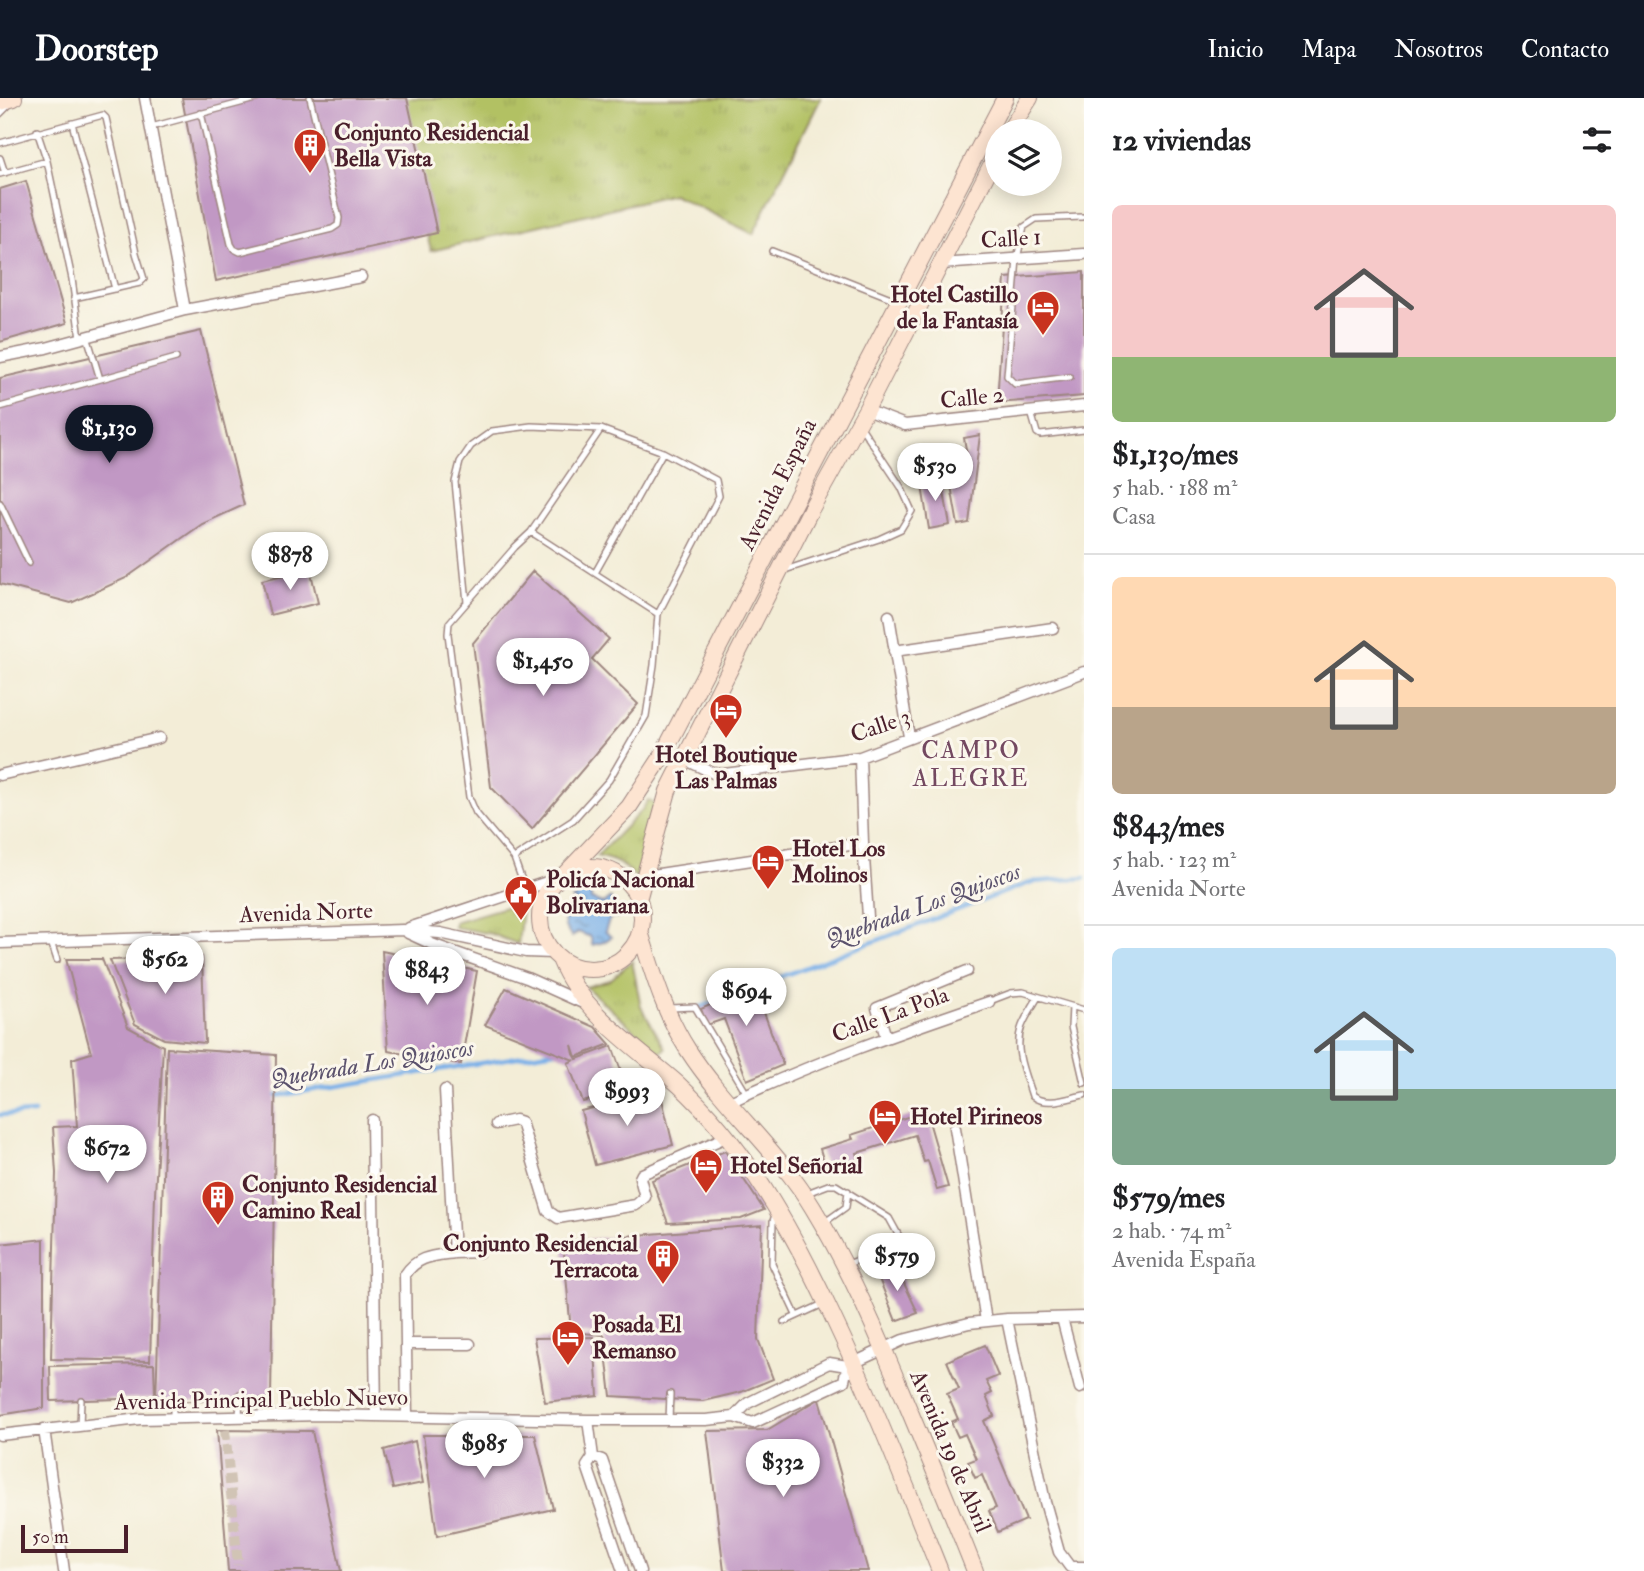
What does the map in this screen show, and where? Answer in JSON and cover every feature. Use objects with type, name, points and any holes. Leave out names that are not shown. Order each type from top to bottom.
[{"type":"main road","points":[[0,102],[15,98]]},
{"type":"main road","name":"Avenida España","points":[[562,876],[629,807],[661,758],[1005,98]]},
{"type":"main road","points":[[1017,119],[1030,98]]},
{"type":"main road","name":"Avenida España","points":[[638,900],[668,791],[985,178]]},
{"type":"main road","points":[[556,956],[575,967],[591,969],[607,967],[621,959],[633,947],[640,932],[642,916],[638,900],[621,877],[594,867],[579,869],[562,876],[548,890],[541,906],[540,923],[544,939],[588,1005],[682,1088],[726,1137],[777,1209],[801,1250],[826,1302],[940,1571]]},
{"type":"main road","points":[[640,932],[664,1009],[688,1051],[804,1194],[845,1265],[883,1349]]},
{"type":"main road","name":"Avenida 19 de Abril","points":[[883,1349],[975,1571]]},
{"type":"street","points":[[145,98],[185,310]]},
{"type":"street","name":"Calle 1","points":[[941,264],[1084,254]]},
{"type":"street","points":[[0,357],[46,348],[185,310],[360,277]]},
{"type":"street","name":"Calle 2","points":[[862,417],[905,425],[1084,406]]},
{"type":"street","points":[[889,616],[909,737]]},
{"type":"street","points":[[894,651],[1054,628]]},
{"type":"street","name":"Calle 3","points":[[684,759],[713,773],[724,774],[860,757],[1084,672]]},
{"type":"street","points":[[0,775],[159,738]]},
{"type":"street","points":[[860,757],[868,917]]},
{"type":"street","points":[[646,876],[863,844]]},
{"type":"street","name":"Avenida Norte","points":[[403,930],[562,876]]},
{"type":"street","points":[[403,930],[434,945],[527,978],[588,1005]]},
{"type":"street","name":"Avenida Norte","points":[[0,943],[403,930],[440,933],[556,956]]},
{"type":"street","points":[[864,1014],[967,971]]},
{"type":"street","name":"Calle La Pola","points":[[730,1102],[792,1073],[989,1002]]},
{"type":"street","points":[[877,1008],[886,1037]]},
{"type":"street","points":[[445,1090],[454,1253]]},
{"type":"street","points":[[372,1120],[376,1416]]},
{"type":"street","points":[[496,1124],[515,1120],[521,1122],[548,1211],[558,1217],[636,1205],[645,1197],[640,1178],[642,1174],[726,1137]]},
{"type":"street","points":[[955,1128],[986,1321]]},
{"type":"street","points":[[407,1416],[405,1275],[416,1261],[424,1258],[479,1252]]},
{"type":"street","name":"Avenida Principal Pueblo Nuevo","points":[[734,1417],[748,1403],[829,1363],[851,1365],[903,1340],[986,1321],[1084,1317]]},
{"type":"street","points":[[1062,1318],[1080,1388]]},
{"type":"street","points":[[1007,1319],[1045,1502],[1059,1552],[1070,1567],[1084,1567]]},
{"type":"street","points":[[408,1344],[470,1345]]},
{"type":"street","name":"Avenida Principal Pueblo Nuevo","points":[[0,1435],[79,1425],[173,1418],[225,1424],[239,1418],[376,1416],[588,1420],[734,1417],[753,1423],[844,1381],[851,1365]]},
{"type":"street","points":[[588,1420],[593,1457],[587,1466],[623,1571]]},
{"type":"street","points":[[44,1429],[64,1571]]},
{"type":"street","points":[[593,1457],[602,1460],[640,1571]]},
{"type":"lane","points":[[0,114],[15,98]]},
{"type":"lane","points":[[151,127],[259,98]]},
{"type":"lane","points":[[201,113],[231,244],[234,249],[240,251],[332,229],[338,225],[340,218],[310,98]]},
{"type":"lane","points":[[0,143],[103,115],[106,118],[144,279],[140,283],[74,298]]},
{"type":"lane","points":[[72,123],[115,289]]},
{"type":"lane","points":[[37,131],[47,161],[83,337],[100,379]]},
{"type":"lane","points":[[0,158],[3,173],[47,161]]},
{"type":"lane","points":[[1070,377],[1015,384],[1007,376],[1017,259],[1024,227],[1036,219],[1082,217]]},
{"type":"lane","points":[[772,251],[899,301]]},
{"type":"lane","points":[[0,407],[176,358]]},
{"type":"lane","points":[[1031,412],[1040,435],[1084,430]]},
{"type":"lane","points":[[779,572],[879,539],[901,529],[912,511],[862,417]]},
{"type":"lane","points":[[467,602],[455,482],[460,462],[471,446],[492,431],[531,426],[601,429],[663,452],[716,480],[719,496],[658,614],[646,716],[609,780],[573,820],[514,858]]},
{"type":"lane","points":[[525,889],[514,858],[475,813],[469,797],[447,634],[449,623],[531,532],[601,429]]},
{"type":"lane","points":[[595,573],[663,452]]},
{"type":"lane","points":[[0,503],[29,563]]},
{"type":"lane","points":[[531,532],[658,614]]},
{"type":"lane","points":[[51,942],[57,960]]},
{"type":"lane","points":[[989,1002],[1011,993],[1023,992],[1084,1010]]},
{"type":"lane","points":[[1038,997],[1021,1027],[1018,1051],[1032,1096],[1038,1101],[1048,1102],[1084,1095]]},
{"type":"lane","points":[[664,1009],[695,1007],[747,1094]]},
{"type":"lane","points":[[1072,1007],[1071,1027],[1084,1083]]},
{"type":"lane","points":[[804,1194],[828,1185],[836,1185],[889,1218],[900,1238],[897,1244],[845,1265]]},
{"type":"lane","points":[[822,1223],[846,1207],[848,1191]]},
{"type":"lane","points":[[777,1209],[773,1221],[772,1264],[796,1315]]},
{"type":"lane","points":[[784,1322],[826,1302]]},
{"type":"lane","points":[[239,1418],[240,1394]]},
{"type":"lane","points":[[669,1420],[670,1394]]},
{"type":"lane","points":[[173,1398],[173,1418]]},
{"type":"lane","points":[[79,1425],[81,1400]]},
{"type":"green space","points":[[395,98],[821,98],[753,234],[673,194],[431,251]]},
{"type":"green space","points":[[648,800],[656,805],[649,823],[637,879],[619,864],[597,856],[642,810]]},
{"type":"green space","points":[[523,902],[518,944],[492,934],[454,927],[454,922]]},
{"type":"green space","points":[[632,961],[641,1007],[665,1048],[660,1053],[586,987],[610,980]]},
{"type":"water","points":[[591,891],[591,899],[604,904],[610,898],[619,917],[610,918],[605,931],[611,937],[592,945],[591,937],[578,932],[572,937],[565,927],[564,918],[572,918],[578,905],[572,899],[582,892]]},
{"type":"building","name":"Conjunto Residencial Bella Vista","points":[[182,98],[407,98],[437,233],[216,281]]},
{"type":"building","points":[[26,181],[67,323],[0,342],[0,189]]},
{"type":"building","name":"Hotel Castillo de la Fantasía","points":[[1084,272],[1084,396],[997,403],[1005,278]]},
{"type":"building","points":[[201,331],[244,505],[202,524],[126,578],[71,603],[0,584],[0,378]]},
{"type":"building","points":[[980,435],[969,523],[958,525],[946,458],[967,455],[964,438]]},
{"type":"building","points":[[941,476],[950,525],[929,529],[921,480]]},
{"type":"building","points":[[310,569],[318,603],[270,615],[262,580]]},
{"type":"building","points":[[533,571],[609,639],[592,659],[638,704],[532,829],[491,787],[473,643]]},
{"type":"building","points":[[382,951],[477,971],[461,1064],[388,1051]]},
{"type":"building","points":[[202,957],[205,1043],[164,1039],[135,1024],[110,960]]},
{"type":"building","points":[[66,959],[102,959],[128,1027],[163,1046],[150,1361],[51,1359],[56,1173],[53,1127],[77,1126],[72,1059],[91,1053]]},
{"type":"building","points":[[753,982],[783,1065],[747,1080],[724,1019],[707,1025],[701,1009],[717,1002],[714,993]]},
{"type":"building","points":[[506,988],[595,1027],[610,1044],[576,1057],[572,1045],[574,1054],[577,1059],[612,1046],[628,1090],[583,1102],[568,1063],[574,1060],[485,1025]]},
{"type":"building","name":"Conjunto Residencial Camino Real","points":[[167,1048],[276,1055],[271,1399],[156,1402]]},
{"type":"building","points":[[660,1091],[673,1145],[595,1165],[581,1111]]},
{"type":"building","points":[[926,1111],[948,1187],[937,1190],[928,1161],[924,1162],[915,1135],[857,1153],[859,1159],[826,1169],[820,1149],[853,1139],[851,1135]]},
{"type":"building","name":"Hotel Señorial","points":[[725,1151],[764,1210],[741,1219],[668,1223],[652,1180]]},
{"type":"building","name":"Conjunto Residencial Terracota","points":[[762,1225],[758,1339],[773,1379],[741,1392],[703,1401],[611,1396],[604,1335],[571,1332],[563,1241]]},
{"type":"building","points":[[44,1239],[44,1408],[0,1415],[0,1244]]},
{"type":"building","points":[[895,1264],[918,1313],[896,1321],[876,1271]]},
{"type":"building","name":"Posada El Remanso","points":[[594,1337],[598,1396],[545,1402],[534,1338]]},
{"type":"building","points":[[985,1345],[998,1376],[986,1381],[992,1393],[986,1396],[994,1416],[984,1421],[1026,1520],[998,1532],[989,1511],[996,1508],[982,1475],[975,1478],[968,1462],[976,1459],[965,1434],[958,1437],[951,1422],[958,1419],[947,1394],[959,1389],[947,1361]]},
{"type":"building","points":[[154,1364],[155,1398],[51,1401],[50,1366]]},
{"type":"building","points":[[819,1399],[868,1571],[724,1571],[707,1431],[767,1430]]},
{"type":"building","points":[[217,1430],[312,1431],[341,1571],[228,1571]]},
{"type":"building","points":[[423,1435],[535,1435],[553,1509],[437,1536]]},
{"type":"building","points":[[415,1441],[423,1483],[393,1489],[384,1450]]},
{"type":"waterway","name":"Quebrada Los Quioscos","points":[[751,988],[1032,882],[1084,878]]},
{"type":"waterway","name":"Quebrada Los Quioscos","points":[[698,1008],[720,1000]]},
{"type":"waterway","name":"Quebrada Los Quioscos","points":[[270,1097],[555,1051]]},
{"type":"waterway","name":"Quebrada Los Quioscos","points":[[0,1115],[34,1113]]},
{"type":"tunnel","points":[[225,1430],[238,1565]]},
{"type":"place","name":"Conjunto Residencial Bella Vista","points":[[310,175]]},
{"type":"place","name":"Hotel Castillo de la Fantasía","points":[[1043,337]]},
{"type":"place","name":"Hotel Boutique Las Palmas","points":[[726,740]]},
{"type":"place","name":"Hotel Los Molinos","points":[[768,891]]},
{"type":"place","name":"Policía Nacional Bolivariana","points":[[521,922]]},
{"type":"place","name":"Hotel Pirineos","points":[[885,1146]]},
{"type":"place","name":"Hotel Señorial","points":[[706,1195]]},
{"type":"place","name":"Conjunto Residencial Camino Real","points":[[218,1227]]},
{"type":"place","name":"Conjunto Residencial Terracota","points":[[663,1286]]},
{"type":"place","name":"Posada El Remanso","points":[[568,1367]]},
{"type":"district","name":"CAMPO ALEGRE","points":[[971,764]]}]
